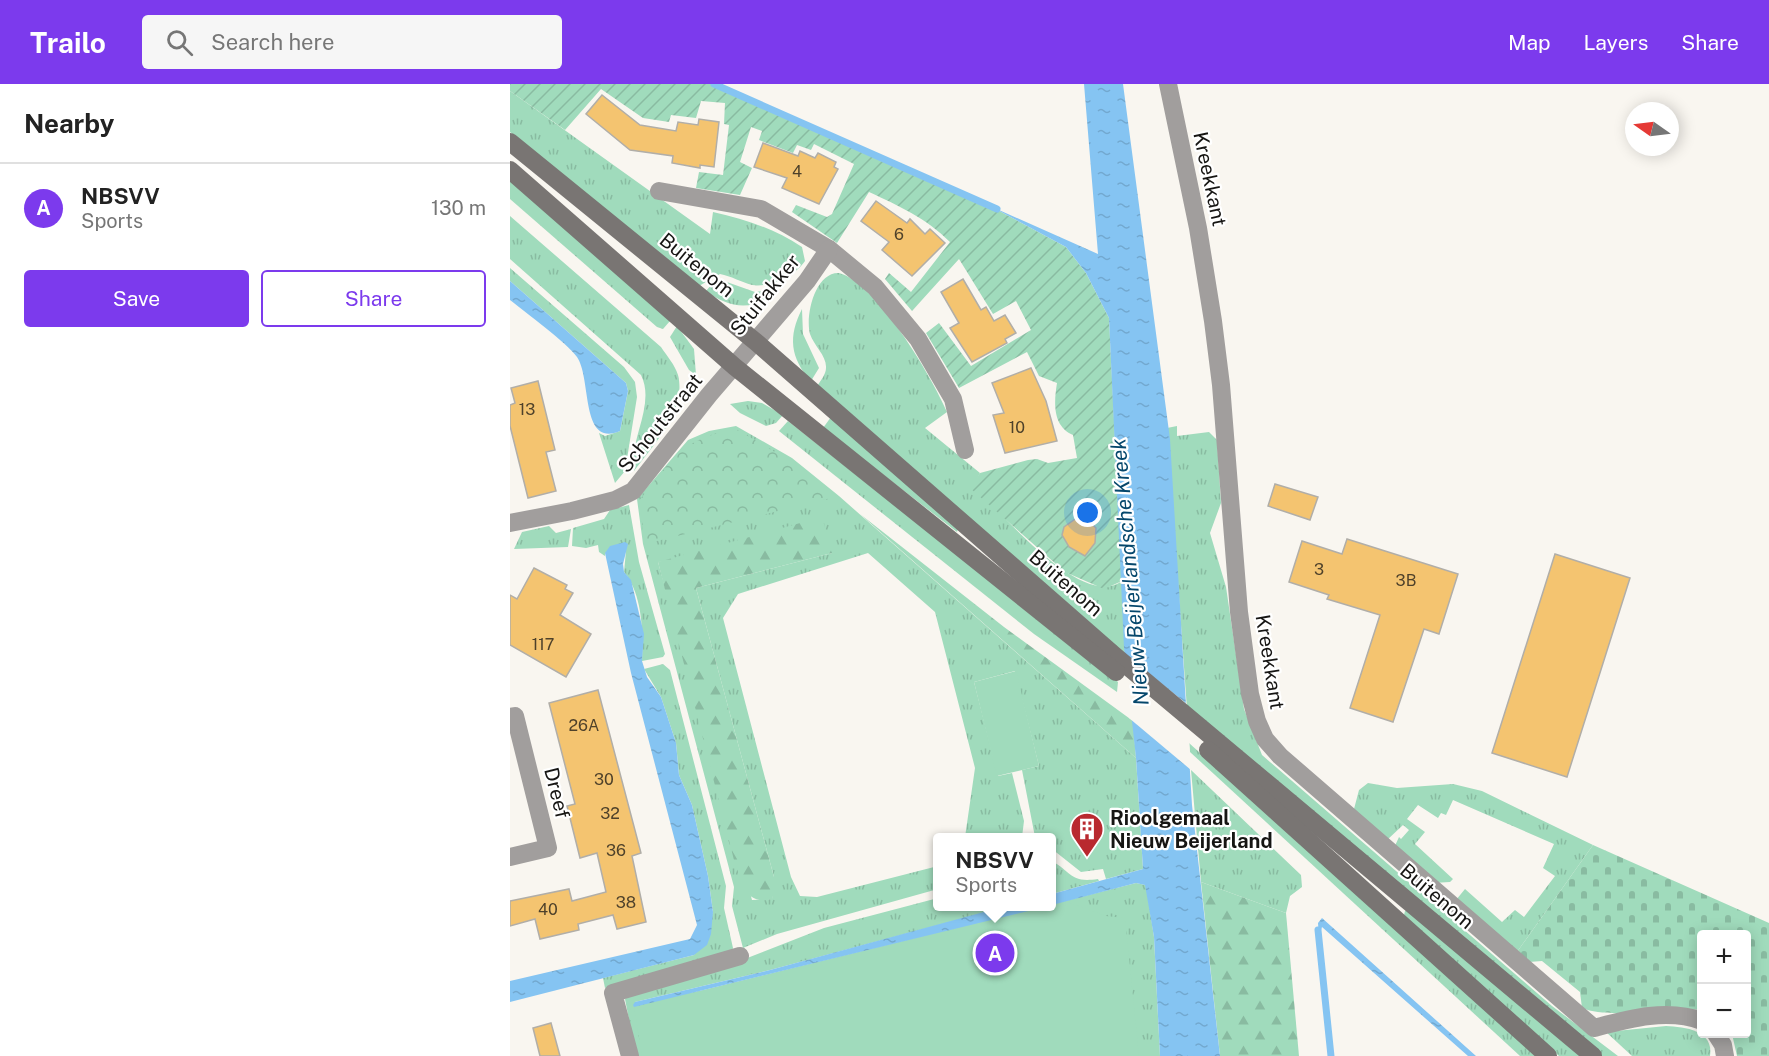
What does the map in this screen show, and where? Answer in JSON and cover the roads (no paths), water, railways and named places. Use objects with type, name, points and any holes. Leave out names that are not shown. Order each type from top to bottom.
[{"type":"main road","name":"Buitenom","points":[[510,142],[756,342],[1115,663],[1593,1056]]},
{"type":"main road","name":"Buitenom","points":[[510,170],[735,367],[1115,663]]},
{"type":"main road","name":"Buitenom","points":[[1227,757],[1548,1056]]},
{"type":"street","name":"Kreekkant","points":[[1168,84],[1206,276],[1221,385],[1239,612],[1250,694],[1257,722],[1265,739],[1280,756],[1594,1028],[1620,1021],[1672,1015],[1697,1020]]},
{"type":"street","name":"Stuifakker","points":[[659,191],[761,209],[829,249],[875,287],[918,339],[953,399],[964,450]]},
{"type":"street","name":"Stuifakker","points":[[735,367],[807,281],[829,249]]},
{"type":"street","name":"Schoutstraat","points":[[510,523],[615,500],[633,491],[709,395],[735,367]]},
{"type":"street","name":"Dreef","points":[[510,717],[515,716],[548,848],[510,857]]},
{"type":"street","points":[[630,1056],[613,993],[740,956]]},
{"type":"street","points":[[1719,1038],[1723,1045],[1725,1056]]},
{"type":"water","name":"Nieuw-Beijerlandsche Kreek","points":[[1084,84],[1123,84],[1170,439],[1192,805],[1220,1056],[1160,1056],[1154,937],[1145,885],[1136,883],[1056,904],[1056,893],[1143,869],[1136,758],[1124,648],[1109,318],[1086,273],[1066,247],[990,206],[1098,254]]},
{"type":"water","points":[[510,281],[626,383],[628,391],[620,431],[607,434],[599,430],[589,409],[582,367],[577,357],[510,300]]},
{"type":"water","points":[[625,542],[628,544],[623,564],[624,572],[631,580],[644,634],[642,661],[647,677],[661,697],[676,743],[679,775],[692,805],[708,876],[713,912],[711,934],[707,945],[694,955],[510,1002],[510,981],[690,939],[697,925],[631,673],[605,553],[610,546]]},
{"type":"water","points":[[988,911],[1029,911],[634,1007],[633,1005],[635,1002],[770,970]]},
{"type":"water","points":[[1322,918],[1476,1056],[1468,1056],[1322,927],[1319,937],[1318,923]]},
{"type":"waterway","points":[[714,84],[997,209]]},
{"type":"waterway","points":[[1318,930],[1331,1056]]},
{"type":"place","name":"Rioolgemaal Nieuw Beijerland","points":[[1087,858]]},
{"type":"place","name":"NBSVV","points":[[995,953]]}]
